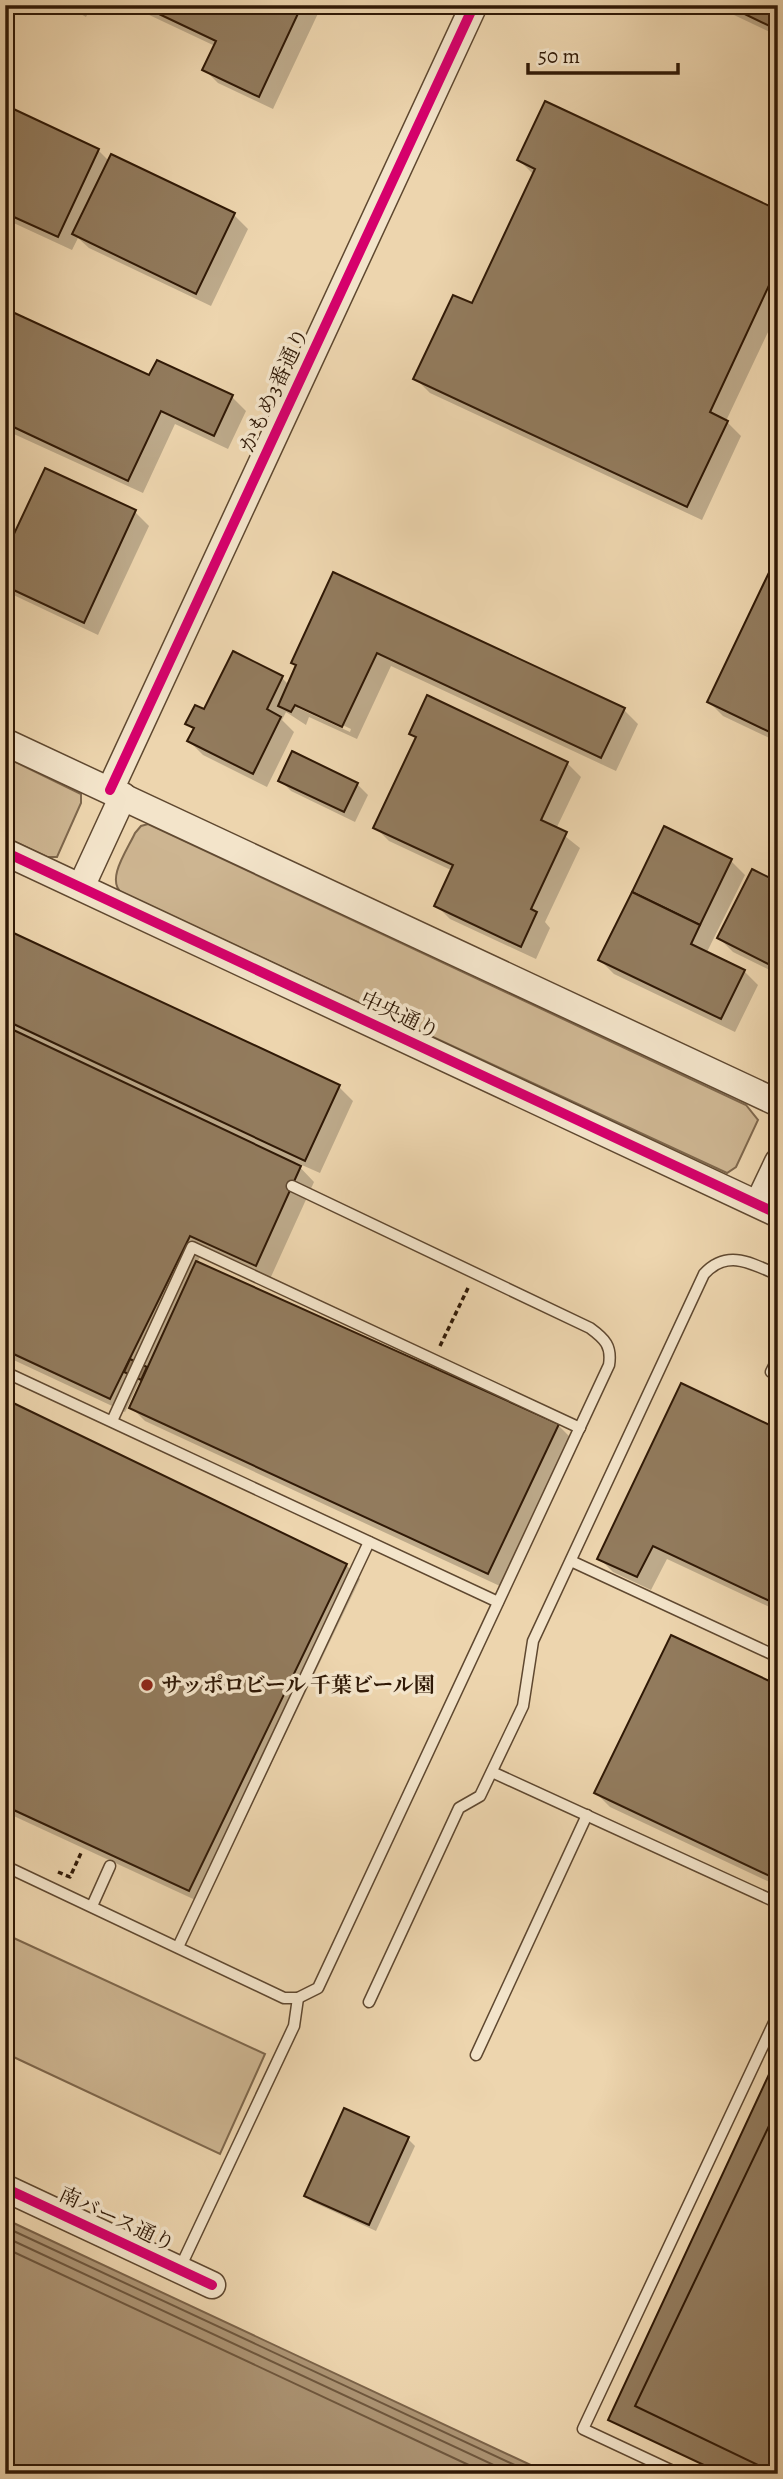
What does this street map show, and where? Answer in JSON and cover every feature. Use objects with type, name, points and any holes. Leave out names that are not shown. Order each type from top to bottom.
[{"type":"street","name":"かもめ3番通り","points":[[81,887],[116,793],[474,5]]},
{"type":"street","points":[[5,742],[778,1103]]},
{"type":"street","name":"中央通り","points":[[5,852],[768,1209]]},
{"type":"street","points":[[768,1209],[778,1162]]},
{"type":"street","name":"南バース通り","points":[[5,2188],[212,2285]]},
{"type":"lane","points":[[5,1866],[285,1998],[298,1998],[318,1988],[609,1366],[611,1353],[606,1340],[590,1328],[292,1186]]},
{"type":"lane","points":[[112,1421],[192,1247],[580,1428]]},
{"type":"lane","points":[[369,2001],[459,1808],[480,1796],[492,1772],[527,1695],[529,1651],[533,1641],[704,1274],[714,1264],[741,1258],[778,1275]]},
{"type":"lane","points":[[771,1372],[778,1359]]},
{"type":"lane","points":[[5,1372],[498,1602]]},
{"type":"lane","points":[[178,1947],[369,1542]]},
{"type":"lane","points":[[571,1561],[778,1657]]},
{"type":"lane","points":[[492,1772],[778,1903]]},
{"type":"lane","points":[[477,2055],[587,1815]]},
{"type":"lane","points":[[92,1906],[110,1866]]},
{"type":"lane","points":[[179,2270],[294,2026],[298,1998]]},
{"type":"lane","points":[[679,2474],[583,2429],[773,2038],[778,2014]]},
{"type":"path","points":[[433,1360],[468,1288]]},
{"type":"path","points":[[58,1872],[70,1877],[81,1853]]},
{"type":"shaded area","points":[[5,757],[81,794],[81,803],[57,857],[47,857],[5,837]]},
{"type":"shaded area","points":[[148,824],[746,1105],[758,1120],[736,1167],[727,1173],[122,893],[116,880],[119,864],[135,833],[141,826]]},
{"type":"shaded area","points":[[5,1934],[265,2054],[220,2154],[5,2053]]},
{"type":"water","points":[[5,2219],[550,2474],[5,2474]]},
{"type":"building","points":[[140,5],[302,5],[259,97],[202,70],[216,41]]},
{"type":"building","points":[[726,5],[778,5],[778,30]]},
{"type":"building","points":[[545,101],[778,210],[778,284],[771,281],[710,412],[728,421],[687,507],[413,379],[453,295],[472,303],[535,169],[517,160]]},
{"type":"building","points":[[5,105],[99,149],[58,237],[5,213]]},
{"type":"building","points":[[111,154],[235,213],[196,294],[72,234]]},
{"type":"building","points":[[8,310],[149,375],[157,360],[233,395],[214,436],[161,411],[128,481],[5,423],[5,316]]},
{"type":"building","points":[[45,468],[136,510],[84,623],[5,586],[5,553]]},
{"type":"building","points":[[774,562],[778,564],[778,736],[707,702]]},
{"type":"building","points":[[333,572],[625,708],[601,758],[377,653],[342,727],[295,705],[291,712],[278,706],[296,665],[291,663]]},
{"type":"building","points":[[233,651],[283,676],[267,709],[281,717],[253,774],[187,741],[194,728],[185,724],[195,705],[204,709]]},
{"type":"building","points":[[427,695],[568,762],[541,820],[567,832],[531,909],[537,912],[521,947],[434,906],[453,865],[373,828],[416,737],[409,734]]},
{"type":"building","points":[[292,751],[358,783],[344,812],[278,781]]},
{"type":"building","points":[[664,826],[732,859],[700,925],[632,892]]},
{"type":"building","points":[[752,869],[772,879],[775,874],[778,875],[778,969],[717,938]]},
{"type":"building","points":[[632,892],[700,925],[691,944],[745,970],[721,1019],[598,960]]},
{"type":"building","points":[[5,929],[340,1085],[305,1161],[5,1020]]},
{"type":"building","points":[[5,1026],[301,1166],[256,1266],[190,1236],[110,1399],[5,1350]]},
{"type":"building","points":[[196,1261],[559,1424],[488,1574],[129,1408]]},
{"type":"building","points":[[130,1359],[147,1367],[141,1380],[124,1372]]},
{"type":"building","points":[[681,1383],[778,1429],[778,1605],[653,1546],[637,1577],[597,1559]]},
{"type":"building","name":"サッポロビール 千葉ビール園","points":[[5,1399],[347,1564],[189,1891],[5,1806]]},
{"type":"building","points":[[671,1635],[778,1685],[778,1880],[594,1793]]},
{"type":"building","points":[[771,2070],[778,2073],[778,2474],[723,2474],[608,2420]]},
{"type":"building","points":[[778,2107],[778,2474],[777,2474],[635,2406]]},
{"type":"building","points":[[344,2108],[409,2137],[369,2225],[304,2196]]},
{"type":"cycle path","points":[[110,790],[474,5]]},
{"type":"cycle path","points":[[5,852],[778,1214]]},
{"type":"cycle path","points":[[5,2188],[212,2285]]},
{"type":"place","name":"サッポロビール 千葉ビール園","points":[[147,1685]]}]
